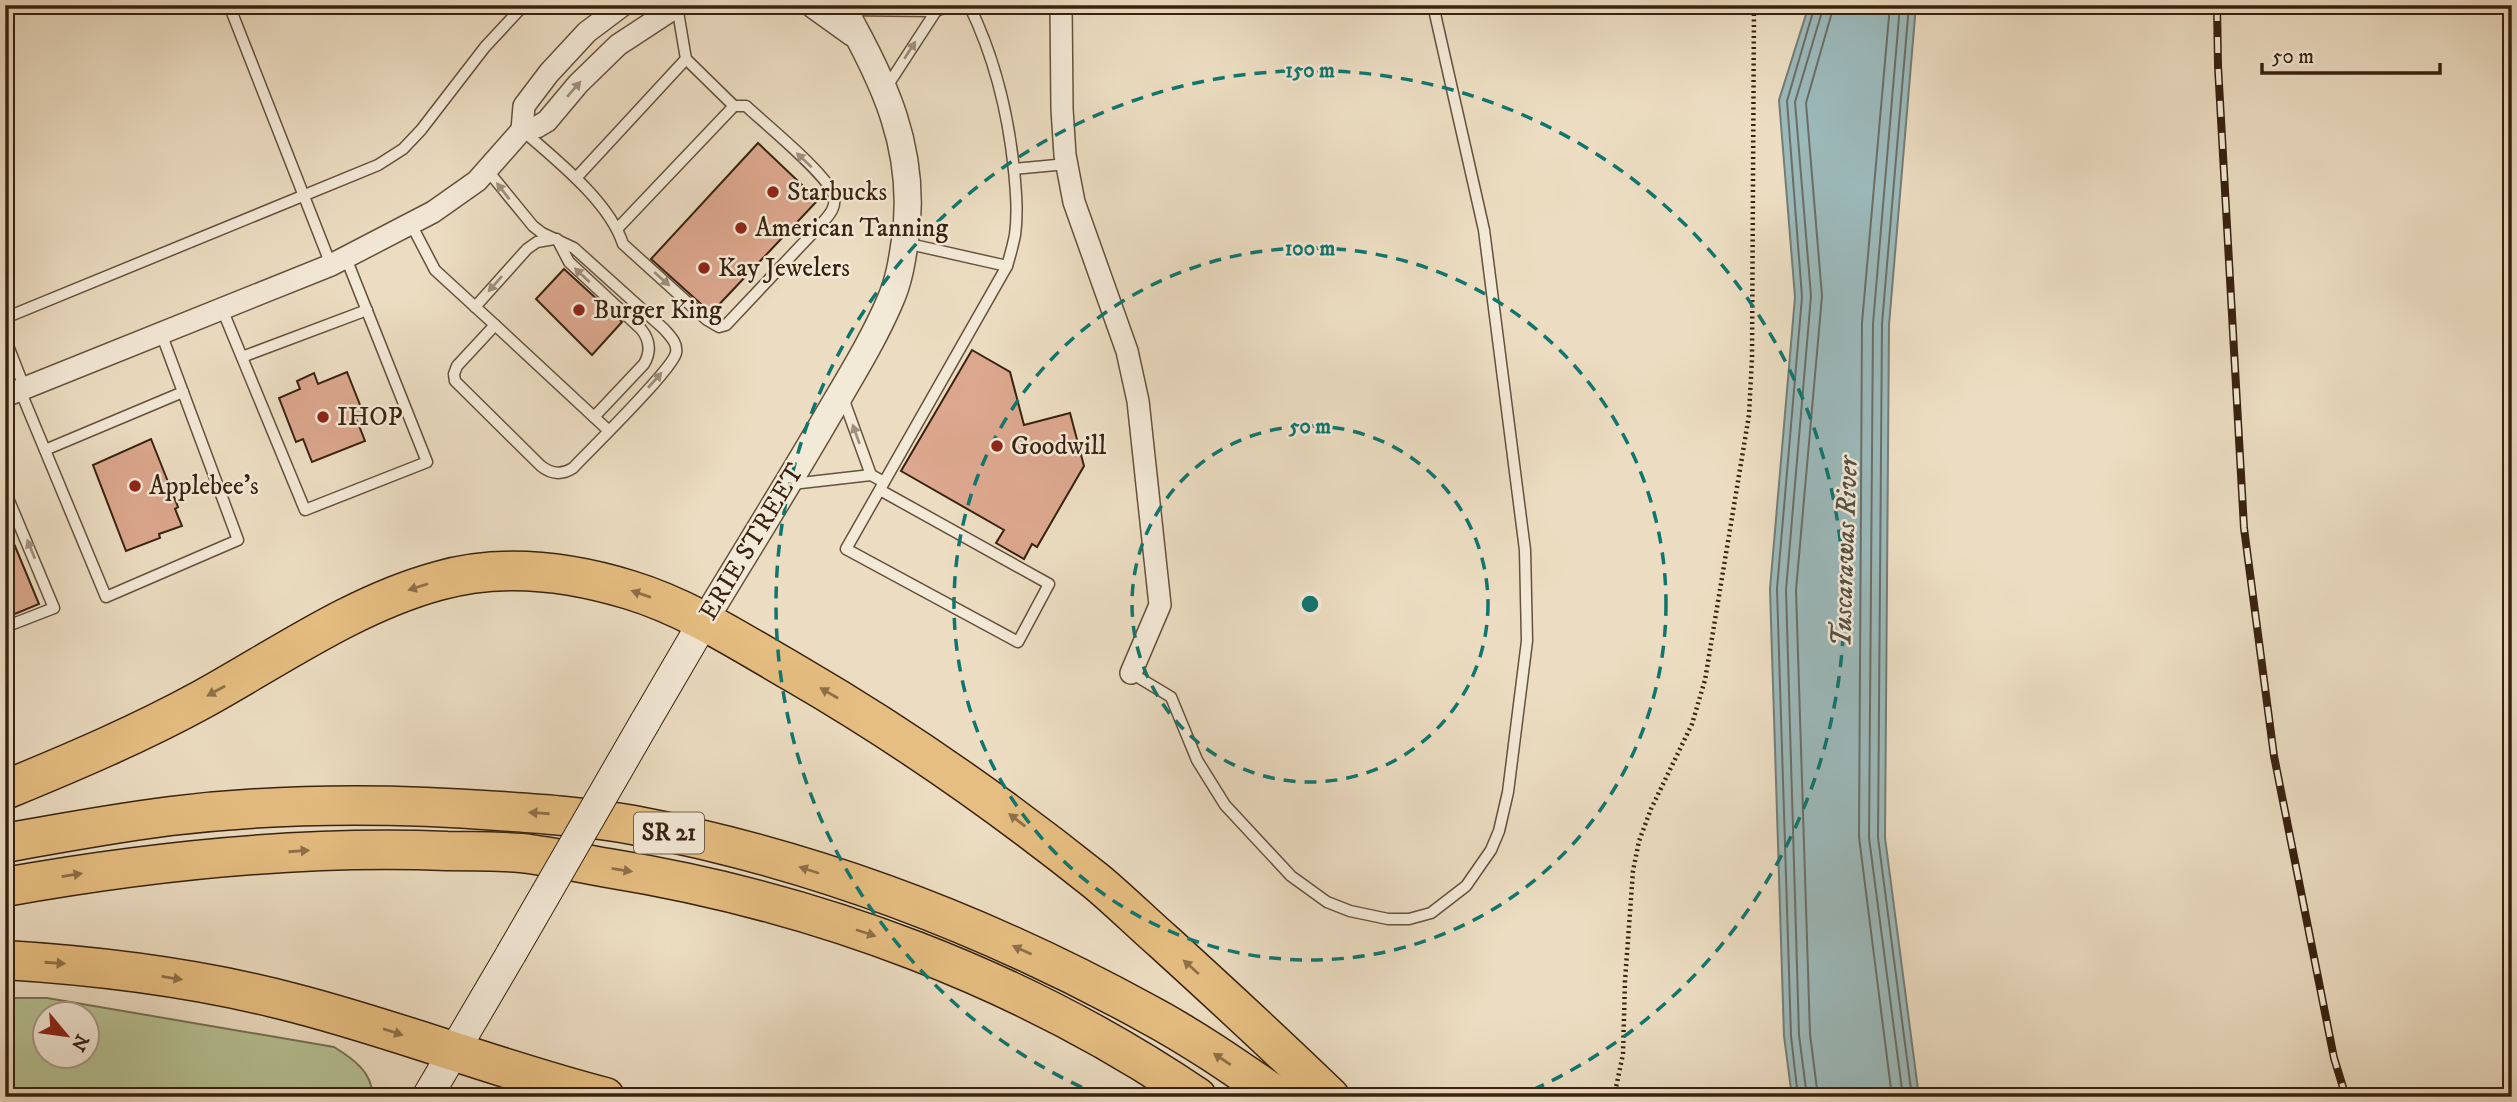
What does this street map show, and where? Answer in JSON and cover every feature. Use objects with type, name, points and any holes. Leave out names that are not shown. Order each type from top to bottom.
[{"type":"highway","points":[[5,790],[138,732],[372,605],[438,581],[490,572],[561,574],[630,590],[663,601],[704,621],[848,705],[982,793],[1097,883],[1204,978],[1330,1097]]},
{"type":"highway","name":"SR 21","points":[[5,843],[172,816],[264,808],[424,805],[561,815],[633,825],[772,858],[842,880],[974,928],[1042,958],[1150,1015],[1209,1050],[1278,1097]]},
{"type":"highway","name":"SR 21","points":[[5,887],[92,872],[215,857],[384,848],[522,853],[670,878],[810,915],[878,937],[982,977],[1146,1062],[1197,1097]]},
{"type":"highway","points":[[5,960],[59,963],[206,983],[295,1003],[511,1071],[605,1097]]},
{"type":"main road","name":"ERIE STREET","points":[[426,1097],[704,621]]},
{"type":"street","points":[[17,392],[339,262],[454,199],[488,171],[522,130],[524,106],[549,73],[587,32],[623,5]]},
{"type":"street","points":[[814,5],[858,36]]},
{"type":"street","points":[[1061,5],[1062,109],[1067,164],[1074,201],[1127,351],[1138,401],[1160,605],[1131,673]]},
{"type":"street","points":[[522,130],[537,127],[547,121],[604,57],[678,6]]},
{"type":"street","name":"ERIE STREET","points":[[704,621],[841,393],[890,301],[903,261],[908,203],[905,159],[898,124],[885,90],[842,8]]},
{"type":"lane","points":[[222,309],[305,510],[427,462],[367,310],[303,196],[229,5]]},
{"type":"lane","points":[[5,317],[378,165],[403,149],[421,130],[485,47],[524,5]]},
{"type":"lane","points":[[842,8],[936,11],[951,5]]},
{"type":"lane","points":[[841,393],[871,475],[882,486],[1049,584],[1018,642],[846,549],[882,486],[1007,266],[1015,233],[1017,199],[1010,135],[986,40],[969,5]]},
{"type":"lane","points":[[1131,673],[1171,698],[1197,760],[1224,804],[1292,876],[1327,902],[1350,912],[1388,919],[1409,919],[1431,912],[1466,886],[1491,850],[1499,831],[1508,792],[1527,641],[1525,551],[1484,230],[1433,5]]},
{"type":"lane","points":[[522,130],[576,178],[618,228],[623,244],[714,325],[726,325],[824,222],[833,209],[835,197],[824,179],[756,115],[746,106],[734,106],[686,59],[678,6]]},
{"type":"lane","points":[[885,90],[936,11]]},
{"type":"lane","points":[[576,178],[686,59]]},
{"type":"lane","points":[[618,228],[734,106]]},
{"type":"lane","points":[[1014,169],[1067,164]]},
{"type":"lane","points":[[488,171],[533,226],[574,248],[649,314],[670,335],[676,347],[672,362],[608,430],[569,471],[557,473],[541,466],[455,380],[457,366],[495,325]]},
{"type":"lane","points":[[411,224],[435,270],[608,430]]},
{"type":"lane","points":[[475,307],[527,249],[537,243],[557,239]]},
{"type":"lane","points":[[557,239],[569,262],[641,329],[648,342],[649,354],[644,364],[594,417]]},
{"type":"lane","points":[[905,243],[1007,266]]},
{"type":"lane","points":[[242,357],[367,310]]},
{"type":"lane","points":[[5,338],[17,392],[106,597],[238,540],[161,333]]},
{"type":"lane","points":[[44,450],[183,392]]},
{"type":"lane","points":[[787,485],[871,475]]},
{"type":"lane","points":[[5,491],[54,608],[5,627]]},
{"type":"path","points":[[1614,1097],[1623,1054],[1633,871],[1639,841],[1651,809],[1692,724],[1705,680],[1749,415],[1752,358],[1754,5]]},
{"type":"green space","points":[[5,998],[59,1000],[32,1000],[32,1070],[102,1070],[102,1007],[334,1047],[361,1067],[372,1088],[372,1097],[5,1097]]},
{"type":"water","name":"Tuscarawas River","points":[[1809,5],[1916,5],[1889,325],[1885,838],[1919,1097],[1792,1097],[1784,1036],[1770,589],[1795,297],[1779,100]]},
{"type":"building","points":[[758,143],[818,200],[711,313],[651,259]]},
{"type":"building","name":"Burger King","points":[[564,269],[622,322],[592,355],[536,299]]},
{"type":"building","name":"Goodwill","points":[[972,350],[1010,372],[1024,425],[1070,413],[1084,466],[1037,547],[1032,544],[1024,559],[996,543],[1004,530],[901,471]]},
{"type":"building","name":"IHOP","points":[[347,372],[364,415],[356,418],[365,441],[312,462],[303,439],[296,442],[279,398],[300,389],[297,381],[314,373],[318,384]]},
{"type":"building","name":"Applebee's","points":[[151,439],[178,507],[175,509],[182,526],[126,551],[93,465]]},
{"type":"building","points":[[5,522],[39,604],[5,618]]},
{"type":"railway","points":[[2217,5],[2218,66],[2244,528],[2274,756],[2334,1058],[2346,1097]]},
{"type":"place","name":"Starbucks","points":[[773,192]]},
{"type":"place","name":"American Tanning","points":[[741,228]]},
{"type":"place","name":"Kay Jewelers","points":[[704,268]]},
{"type":"place","name":"Burger King","points":[[579,310]]},
{"type":"place","name":"IHOP","points":[[323,417]]},
{"type":"place","name":"Goodwill","points":[[997,446]]},
{"type":"place","name":"Applebee's","points":[[135,486]]}]
